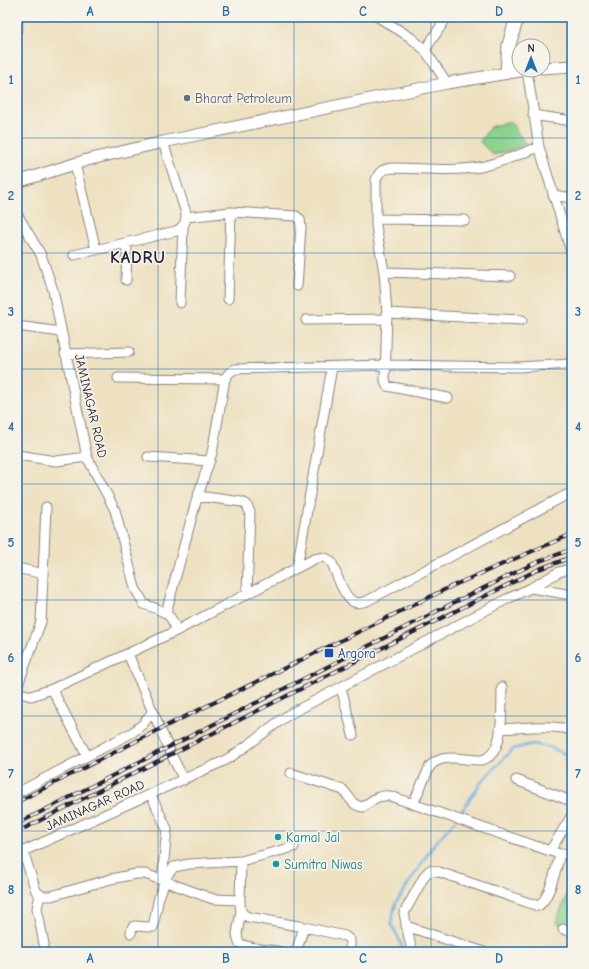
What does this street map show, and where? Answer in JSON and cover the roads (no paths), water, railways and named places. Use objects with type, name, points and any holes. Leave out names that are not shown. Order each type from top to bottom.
[{"type":"main road","points":[[507,72],[509,46],[516,17]]},
{"type":"street","points":[[17,30],[19,17]]},
{"type":"street","points":[[378,17],[410,37],[425,50],[447,83]]},
{"type":"street","points":[[425,50],[447,17]]},
{"type":"street","points":[[551,67],[572,66]]},
{"type":"street","points":[[17,182],[75,164],[163,142],[447,83],[511,72]]},
{"type":"street","points":[[528,78],[539,148],[572,255]]},
{"type":"street","points":[[534,115],[572,121]]},
{"type":"street","points":[[163,142],[186,217],[186,222],[183,227],[180,303]]},
{"type":"street","points":[[448,398],[387,386],[385,380],[387,316],[384,272],[376,219],[376,180],[378,173],[384,169],[392,168],[481,167],[539,148]]},
{"type":"street","points":[[75,164],[96,250]]},
{"type":"street","points":[[553,195],[572,198]]},
{"type":"street","points":[[186,217],[231,212],[288,214],[296,216],[300,219],[301,228],[297,286]]},
{"type":"street","points":[[228,299],[231,212]]},
{"type":"street","name":"JAMINAGAR ROAD","points":[[17,214],[41,255],[48,271],[87,457],[115,510],[135,588],[139,598],[144,604],[166,612]]},
{"type":"street","points":[[376,219],[465,220]]},
{"type":"street","points":[[74,255],[176,231],[183,227]]},
{"type":"street","points":[[126,280],[127,243]]},
{"type":"street","points":[[384,272],[510,276]]},
{"type":"street","points":[[306,320],[387,316],[522,320]]},
{"type":"street","points":[[17,326],[61,332]]},
{"type":"street","points":[[65,354],[129,352]]},
{"type":"street","points":[[176,631],[174,623],[166,612],[198,496],[210,461],[225,379],[229,373],[235,369],[385,365],[494,368],[572,364]]},
{"type":"street","points":[[297,568],[332,367]]},
{"type":"street","points":[[118,378],[225,379]]},
{"type":"street","points":[[17,455],[56,461],[87,457]]},
{"type":"street","points":[[148,457],[210,461]]},
{"type":"street","points":[[17,692],[31,696],[52,689],[176,631],[318,558],[328,558],[332,563],[347,597],[353,602],[359,603],[367,601],[572,492]]},
{"type":"street","points":[[198,496],[242,502],[248,507],[250,512],[247,594]]},
{"type":"street","points":[[17,687],[41,622],[46,507]]},
{"type":"street","points":[[17,568],[43,574]]},
{"type":"street","name":"JAMINAGAR ROAD","points":[[20,852],[231,758],[288,715],[500,602],[531,588],[559,572],[572,568]]},
{"type":"street","points":[[531,588],[572,595]]},
{"type":"street","points":[[129,653],[152,711],[184,780]]},
{"type":"street","points":[[341,687],[353,735]]},
{"type":"street","points":[[413,804],[430,766],[435,761],[441,758],[448,758],[477,761],[487,759],[494,753],[500,730],[502,688]]},
{"type":"street","points":[[52,689],[87,756]]},
{"type":"street","points":[[17,793],[133,732],[143,724],[152,711]]},
{"type":"street","points":[[500,730],[546,727],[559,727],[572,730]]},
{"type":"street","points":[[291,772],[342,790],[347,794],[353,804],[357,806],[362,807],[377,797],[383,795],[550,851],[560,854],[572,853]]},
{"type":"street","points":[[516,780],[572,802]]},
{"type":"street","points":[[131,933],[134,926],[149,928],[153,927],[164,880],[167,829],[151,794]]},
{"type":"street","points":[[550,851],[572,815]]},
{"type":"street","points":[[164,880],[171,870],[180,865],[241,861],[294,847]]},
{"type":"street","points":[[20,852],[36,891],[40,895],[51,896],[88,884],[136,874],[145,874],[213,899],[240,900]]},
{"type":"street","points":[[412,952],[404,913],[425,875],[430,870],[538,906],[543,902],[547,895],[560,854]]},
{"type":"street","points":[[236,952],[239,943],[237,934],[241,911],[241,861]]},
{"type":"street","points":[[40,895],[37,908],[44,944]]},
{"type":"street","points":[[241,911],[244,916],[248,917],[348,937],[351,942],[350,952]]},
{"type":"street","points":[[406,926],[484,952]]},
{"type":"street","points":[[296,952],[304,927]]},
{"type":"street","points":[[239,943],[246,946],[281,952]]},
{"type":"waterway","points":[[458,817],[482,781],[513,749],[533,744],[549,747],[572,757]]},
{"type":"waterway","points":[[403,952],[400,941],[391,923],[396,903],[434,844],[455,821]]},
{"type":"railway","points":[[17,802],[160,729],[452,586],[572,534]]},
{"type":"railway","points":[[17,824],[459,600],[535,563],[572,549]]},
{"type":"railway","points":[[17,832],[539,569],[572,557]]},
{"type":"place","name":"Bharat Petroleum","points":[[187,98]]},
{"type":"place","name":"Argora","points":[[329,653]]},
{"type":"place","name":"Kamal Jal","points":[[278,837]]},
{"type":"place","name":"Sumitra Niwas","points":[[276,864]]},
{"type":"district","name":"KADRU","points":[[138,257]]}]
